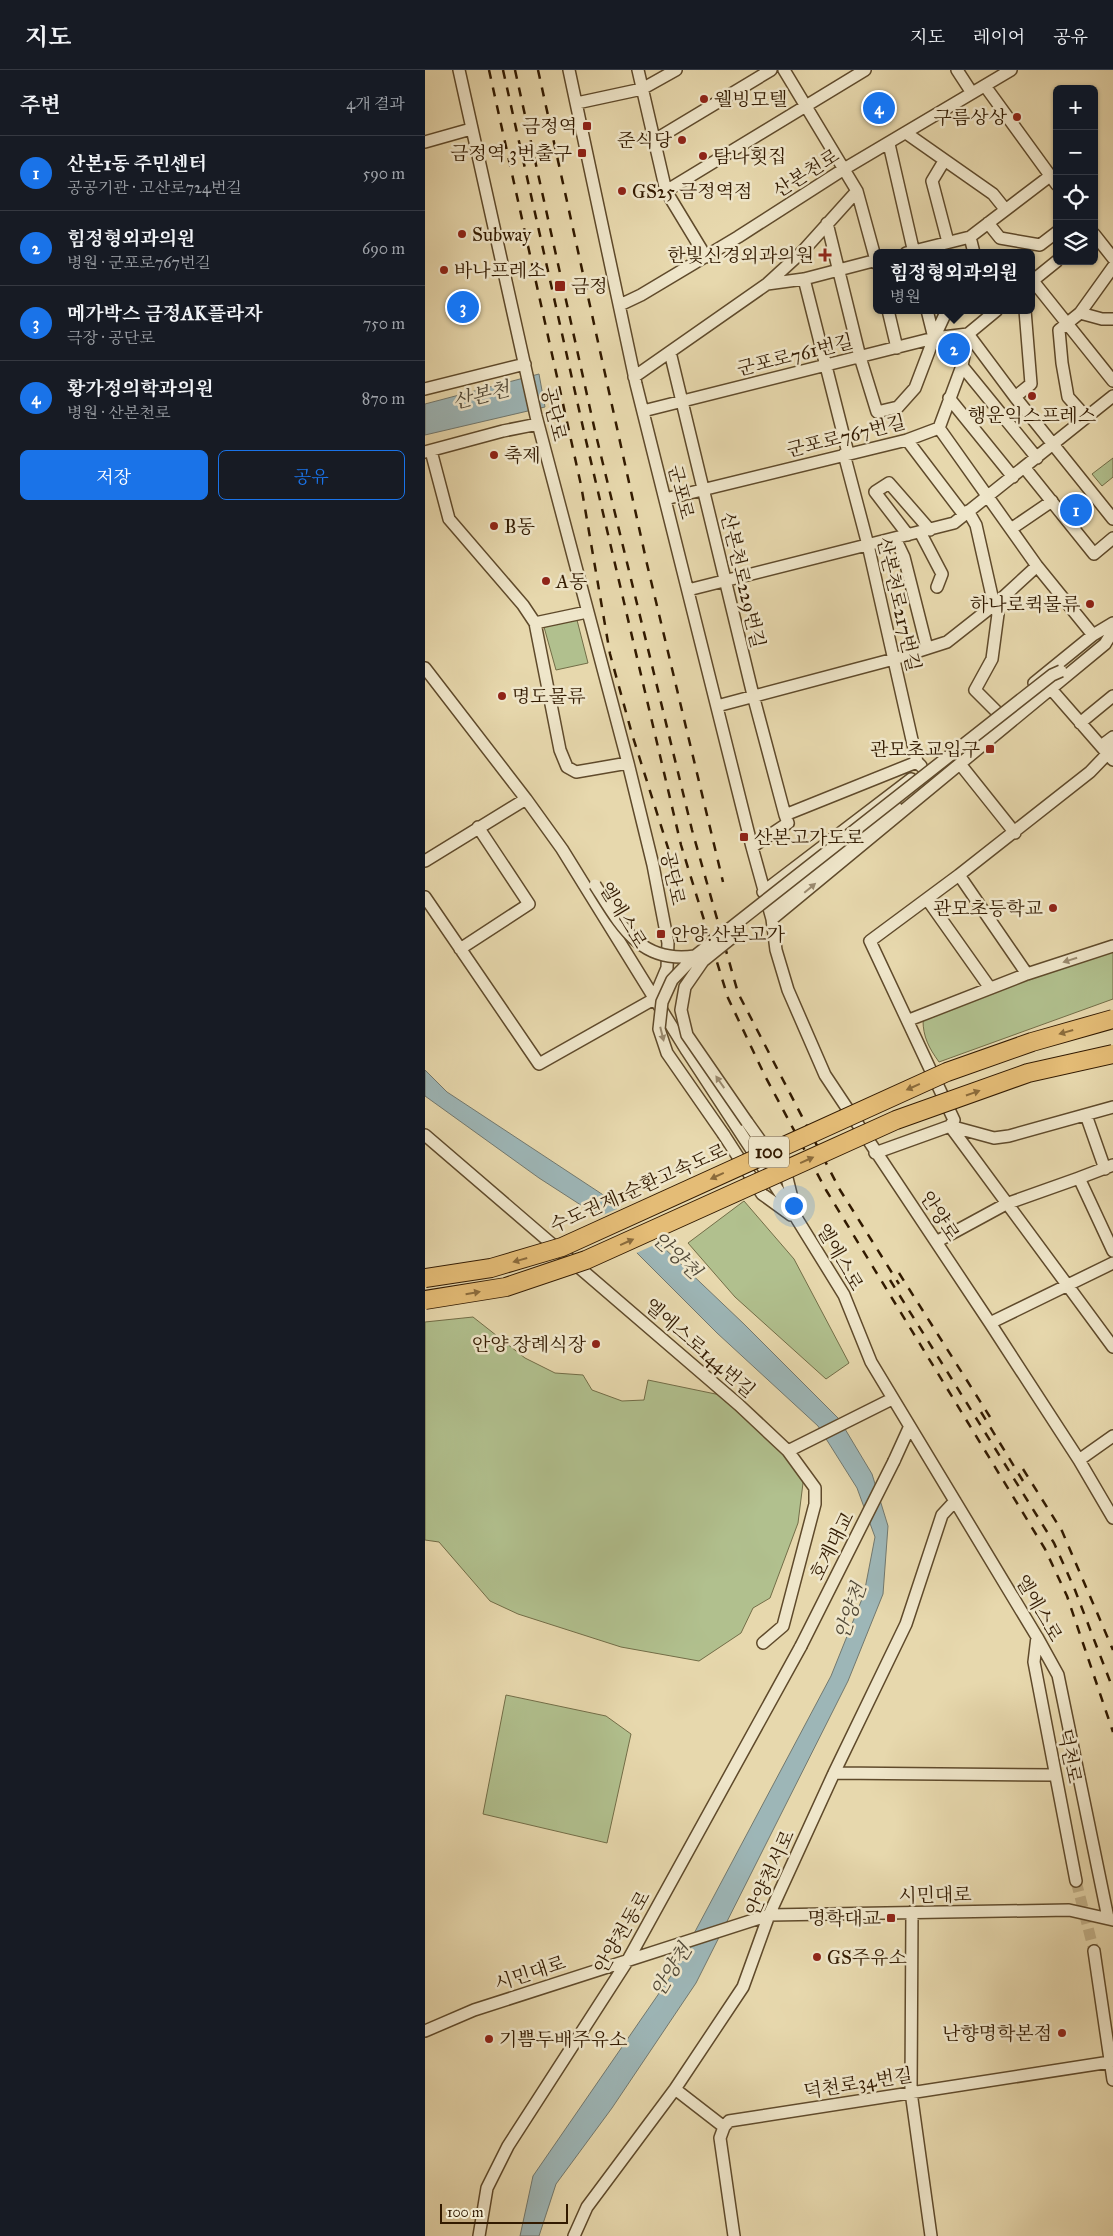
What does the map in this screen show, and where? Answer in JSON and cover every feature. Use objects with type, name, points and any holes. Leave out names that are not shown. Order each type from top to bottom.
[{"type":"highway","name":"수도권제1순환고속도로","points":[[425,1278],[491,1268],[562,1247],[947,1072],[1032,1042],[1113,1019]]},
{"type":"highway","name":"100","points":[[425,1300],[507,1287],[585,1260],[897,1120],[1028,1074],[1113,1054]]},
{"type":"street","name":"공단로","points":[[459,70],[537,420],[653,865],[668,943],[667,968],[654,999]]},
{"type":"street","name":"군포로","points":[[569,70],[635,380],[763,892],[772,919]]},
{"type":"street","points":[[638,70],[666,191],[695,236],[705,256]]},
{"type":"street","points":[[577,103],[642,89],[676,70]]},
{"type":"street","points":[[653,141],[771,70]]},
{"type":"street","points":[[785,70],[857,191],[873,250]]},
{"type":"street","points":[[666,191],[865,70]]},
{"type":"street","points":[[957,70],[972,93]]},
{"type":"street","name":"산본천로","points":[[620,305],[641,295],[844,169],[1011,70]]},
{"type":"street","points":[[985,86],[1053,180]]},
{"type":"street","points":[[425,142],[471,129]]},
{"type":"street","points":[[906,133],[993,194],[1005,209]]},
{"type":"street","points":[[889,144],[910,249]]},
{"type":"street","points":[[944,161],[932,181],[948,242]]},
{"type":"street","points":[[922,249],[970,237],[1005,209],[1053,182]]},
{"type":"street","points":[[635,380],[670,352],[767,284],[803,251],[857,191]]},
{"type":"street","points":[[827,223],[860,357],[877,412],[898,407],[915,388],[945,314]]},
{"type":"street","points":[[988,223],[1000,238],[1040,244],[1053,235]]},
{"type":"street","points":[[970,237],[973,249]]},
{"type":"street","points":[[1098,239],[1113,258]]},
{"type":"street","points":[[767,284],[804,279],[873,262]]},
{"type":"street","points":[[1035,279],[1053,264]]},
{"type":"street","points":[[1085,417],[1068,397],[1059,330],[1080,313],[1113,267]]},
{"type":"street","name":"산본천로217번길","points":[[804,279],[920,766]]},
{"type":"street","points":[[1035,285],[1067,322],[1113,381]]},
{"type":"street","points":[[1080,313],[1102,319],[1113,318]]},
{"type":"street","points":[[889,314],[897,348]]},
{"type":"street","points":[[928,314],[934,338]]},
{"type":"street","points":[[982,322],[983,314]]},
{"type":"street","points":[[992,314],[968,334],[962,366],[939,428],[1037,566],[1093,635]]},
{"type":"street","points":[[1015,397],[1031,384],[1025,314]]},
{"type":"street","points":[[968,334],[1015,397],[1111,512]]},
{"type":"street","name":"군포로761번길","points":[[643,411],[934,338],[968,334]]},
{"type":"street","name":"산본천로229번길","points":[[670,352],[753,695],[785,815]]},
{"type":"street","points":[[962,366],[1037,458]]},
{"type":"street","points":[[425,389],[526,370]]},
{"type":"street","points":[[688,590],[954,523],[1113,396]]},
{"type":"street","points":[[949,398],[1013,477]]},
{"type":"street","points":[[537,420],[428,452],[449,519],[523,606],[535,623],[559,750],[567,767],[577,772],[627,763]]},
{"type":"street","name":"군포로767번길","points":[[665,499],[907,440],[939,428]]},
{"type":"street","points":[[907,440],[976,526],[994,605],[998,614],[992,659],[975,690],[997,712]]},
{"type":"street","points":[[1024,468],[1094,554],[1113,538]]},
{"type":"street","points":[[908,536],[875,492],[889,483],[925,531],[942,574],[937,587]]},
{"type":"street","points":[[1011,529],[1052,501]]},
{"type":"street","points":[[895,538],[905,557],[927,648]]},
{"type":"street","points":[[717,706],[894,659],[947,642],[994,605],[1037,566]]},
{"type":"street","points":[[535,623],[587,612]]},
{"type":"street","points":[[763,892],[920,766],[997,712],[1093,635],[1113,624]]},
{"type":"street","points":[[797,1219],[787,1178],[687,1035],[681,1010],[685,986],[703,962],[1056,679],[1061,672],[1113,624]]},
{"type":"street","points":[[772,919],[1105,644],[1113,631]]},
{"type":"street","name":"엘에스로","points":[[425,668],[563,849],[654,999],[797,1219],[844,1295],[871,1362],[892,1399],[1037,1637],[1057,1675],[1070,1727],[1110,1919]]},
{"type":"street","points":[[797,1219],[761,1194],[724,1135],[667,1053],[659,1028],[662,1002],[672,980],[695,956],[1052,676],[1061,672]]},
{"type":"street","points":[[1051,688],[1080,723],[1109,752]]},
{"type":"street","points":[[1080,723],[1113,696]]},
{"type":"street","points":[[951,1126],[954,1120],[909,1020],[870,941],[1015,833],[1090,772],[1109,752],[1113,737]]},
{"type":"street","points":[[960,764],[1015,833]]},
{"type":"street","points":[[752,847],[788,824],[785,815],[920,766]]},
{"type":"street","points":[[425,861],[526,799]]},
{"type":"street","points":[[461,949],[529,904],[478,827]]},
{"type":"street","points":[[563,849],[595,885],[628,934],[643,948],[668,957],[695,956]]},
{"type":"street","points":[[959,875],[1027,974]]},
{"type":"street","points":[[425,897],[539,1064],[654,999]]},
{"type":"street","points":[[927,899],[990,988]]},
{"type":"street","name":"안양로","points":[[772,919],[775,950],[788,990],[825,1076],[990,1323],[1079,1460],[1113,1518]]},
{"type":"street","points":[[909,1020],[1027,974],[1113,946]]},
{"type":"street","points":[[875,1153],[951,1126],[994,1138],[1009,1136],[1113,1107]]},
{"type":"street","points":[[936,1242],[1006,1204],[1109,1167],[1086,1114]]},
{"type":"street","points":[[951,1126],[1006,1204],[1026,1226],[1113,1346]]},
{"type":"street","name":"엘에스로144번길","points":[[425,1135],[792,1449],[815,1488],[815,1504],[783,1626],[763,1643]]},
{"type":"street","points":[[1079,1178],[1113,1251]]},
{"type":"street","points":[[990,1323],[1113,1263]]},
{"type":"street","points":[[792,1449],[892,1399]]},
{"type":"street","name":"호계대교","points":[[801,1646],[909,1428]]},
{"type":"street","points":[[1079,1460],[1113,1436]]},
{"type":"street","name":"안양천서로","points":[[574,2236],[587,2208],[675,2089],[743,1987],[769,1914],[833,1773],[906,1624],[942,1515],[955,1501]]},
{"type":"street","name":"덕천로","points":[[1037,1637],[1034,1662],[1076,1881]]},
{"type":"street","name":"안양천동로","points":[[479,2236],[487,2188],[508,2146],[628,1960],[801,1646]]},
{"type":"street","points":[[833,1773],[1055,1775]]},
{"type":"street","name":"시민대로","points":[[425,2031],[474,2010],[769,1914],[1069,1910],[1110,1919]]},
{"type":"street","points":[[912,1912],[911,2092],[931,2236]]},
{"type":"street","points":[[1094,1951],[1113,2080]]},
{"type":"street","name":"덕천로34번길","points":[[724,2127],[729,2122],[1110,2062]]},
{"type":"street","points":[[675,2089],[724,2127],[719,2138],[734,2236]]},
{"type":"green space","points":[[1113,458],[1113,477],[1102,486],[1092,474]]},
{"type":"green space","points":[[577,620],[588,663],[556,670],[544,627]]},
{"type":"green space","points":[[1113,950],[1113,999],[939,1062],[925,1037],[923,1020],[1033,976]]},
{"type":"green space","points":[[744,1201],[794,1259],[849,1363],[826,1379],[735,1297],[688,1243]]},
{"type":"green space","points":[[473,1317],[525,1358],[555,1373],[583,1375],[592,1390],[622,1401],[644,1400],[648,1380],[730,1397],[805,1467],[798,1523],[770,1598],[753,1608],[741,1633],[699,1661],[621,1647],[518,1614],[490,1601],[439,1542],[425,1540],[425,1322]]},
{"type":"green space","points":[[506,1695],[606,1716],[631,1734],[607,1843],[483,1814]]},
{"type":"water","name":"산본천","points":[[539,374],[545,407],[425,435],[425,404]]},
{"type":"water","points":[[425,1070],[447,1092],[620,1206],[744,1324],[839,1419],[872,1474],[888,1526],[883,1594],[848,1681],[696,1983],[612,2108],[556,2184],[539,2236],[520,2236],[533,2176],[673,1973],[831,1676],[864,1594],[875,1537],[857,1488],[818,1426],[717,1333],[604,1220],[539,1178],[425,1096]]},
{"type":"pier","points":[[624,1206],[661,1242],[634,1254],[596,1218]]},
{"type":"tunnel","points":[[1076,1881],[1094,1951]]},
{"type":"railway","points":[[489,70],[581,485],[610,654],[632,734],[687,908]]},
{"type":"railway","points":[[503,70],[584,432],[681,845],[728,998],[765,1076],[826,1190],[1045,1549],[1067,1596],[1113,1732]]},
{"type":"railway","points":[[515,70],[595,431],[692,830],[738,993],[840,1190],[899,1284]]},
{"type":"railway","points":[[538,70],[647,564],[723,882]]},
{"type":"railway","points":[[899,1273],[990,1417]]},
{"type":"railway","points":[[890,1280],[1054,1543],[1075,1590],[1113,1689]]},
{"type":"railway","points":[[981,1412],[1023,1481]]},
{"type":"railway","points":[[1023,1469],[1062,1531],[1113,1650]]},
{"type":"place","name":"웰빙모텔","points":[[704,99]]},
{"type":"place","name":"황가정의학과의원","points":[[879,108]]},
{"type":"place","name":"구름상상","points":[[1017,117]]},
{"type":"place","name":"금정역","points":[[587,126]]},
{"type":"place","name":"준식당","points":[[682,140]]},
{"type":"place","name":"금정역 3번출구","points":[[582,153]]},
{"type":"place","name":"탐나횟집","points":[[703,156]]},
{"type":"place","name":"GS25 금정역점","points":[[622,191]]},
{"type":"place","name":"Subway","points":[[462,234]]},
{"type":"place","name":"한빛신경외과의원","points":[[825,255]]},
{"type":"place","name":"바나프레소","points":[[444,270]]},
{"type":"place","name":"금정","points":[[560,286]]},
{"type":"place","name":"메가박스 금정AK플라자","points":[[463,307]]},
{"type":"place","name":"힘정형외과의원","points":[[954,349]]},
{"type":"place","name":"행운익스프레스","points":[[1032,396]]},
{"type":"place","name":"축제","points":[[494,455]]},
{"type":"place","name":"산본1동 주민센터","points":[[1076,510]]},
{"type":"place","name":"B동","points":[[494,526]]},
{"type":"place","name":"A동","points":[[546,581]]},
{"type":"place","name":"하나로퀵물류","points":[[1090,604]]},
{"type":"place","name":"명도물류","points":[[502,696]]},
{"type":"place","name":"관모초교입구","points":[[990,749]]},
{"type":"place","name":"산본고가도로","points":[[744,837]]},
{"type":"place","name":"관모초등학교","points":[[1053,908]]},
{"type":"place","name":"안양.산본고가","points":[[661,934]]},
{"type":"place","name":"안양 장례식장","points":[[596,1344]]},
{"type":"place","name":"명학대교","points":[[891,1918]]},
{"type":"place","name":"GS주유소","points":[[817,1957]]},
{"type":"place","name":"난향명학본점","points":[[1062,2033]]},
{"type":"place","name":"기쁨두배주유소","points":[[489,2039]]},
{"type":"water label","name":"안양천","points":[[677,1255]]},
{"type":"water label","name":"안양천","points":[[850,1611]]},
{"type":"water label","name":"안양천","points":[[671,1970]]}]
